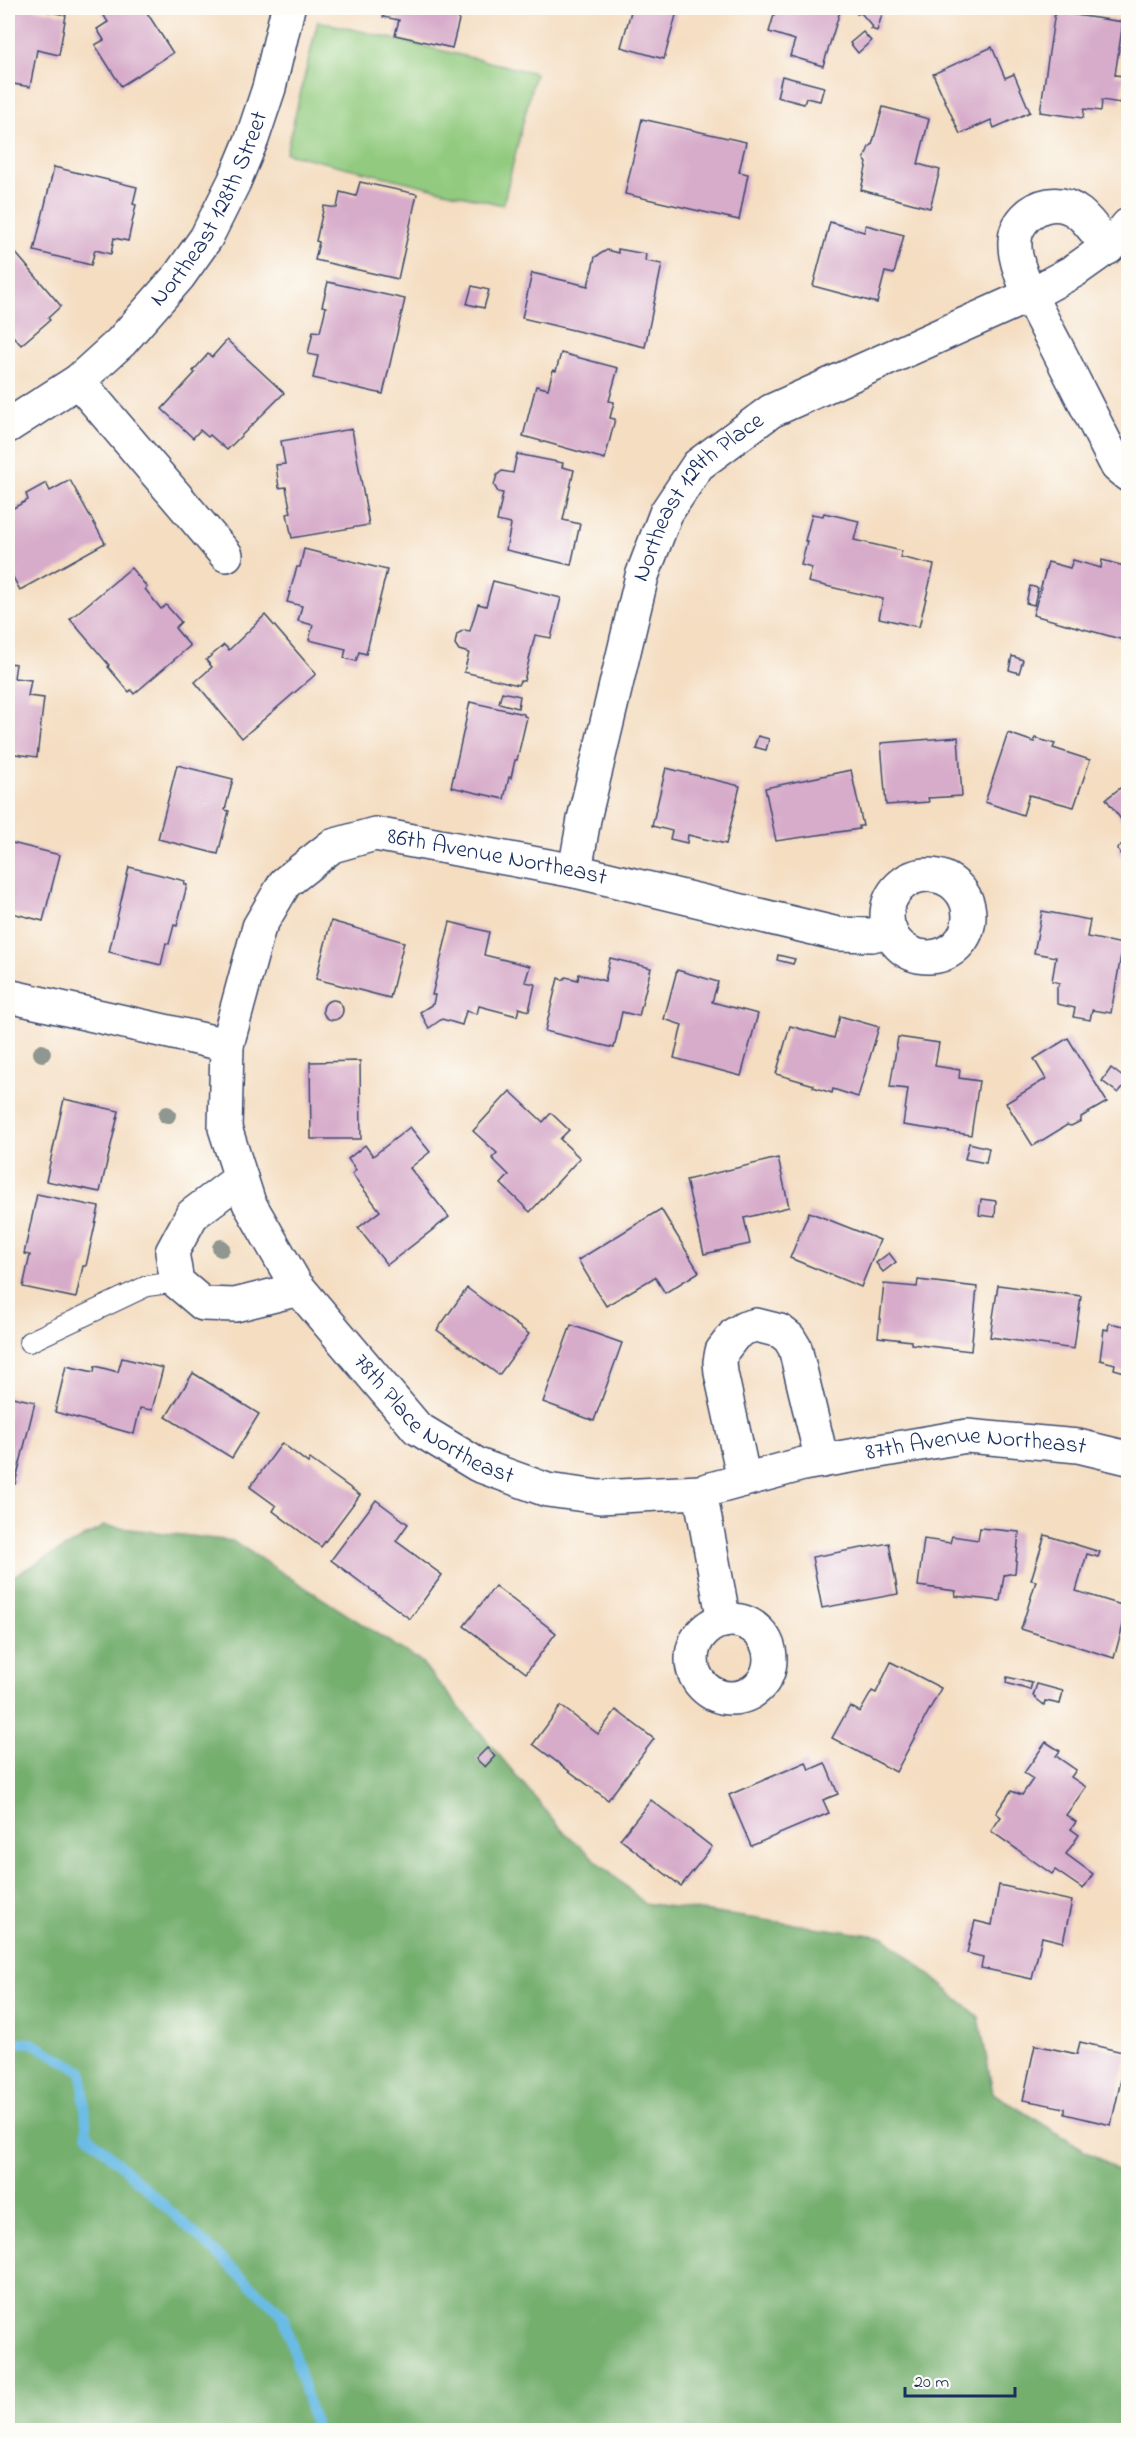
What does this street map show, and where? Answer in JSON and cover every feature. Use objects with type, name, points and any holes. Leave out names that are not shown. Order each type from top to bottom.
[{"type":"street","name":"Northeast 128th Street","points":[[8,426],[78,381],[121,342],[179,276],[206,238],[252,139],[269,88],[288,8]]},
{"type":"street","name":"Northeast 129th Place","points":[[575,871],[642,576],[666,513],[698,465],[771,411],[1030,295],[1074,271],[1118,237],[1074,209],[1063,205],[1039,207],[1022,222],[1016,232],[1014,243],[1030,295]]},
{"type":"street","points":[[1030,295],[1117,466],[1128,475]]},
{"type":"street","points":[[78,381],[226,555]]},
{"type":"street","name":"86th Avenue Northeast","points":[[245,1191],[225,1128],[227,1045],[259,927],[285,883],[332,846],[375,834],[575,871],[838,934],[872,935],[890,930]]},
{"type":"street","points":[[8,996],[227,1045]]},
{"type":"street","points":[[245,1191],[192,1215],[172,1252],[177,1282],[203,1304],[235,1305],[299,1289]]},
{"type":"street","name":"78th Place Northeast","points":[[245,1191],[299,1289],[417,1428],[478,1465],[547,1490],[599,1497],[700,1492]]},
{"type":"street","points":[[744,1480],[720,1362],[727,1342],[745,1328],[756,1325],[780,1331],[789,1338],[795,1348],[822,1461]]},
{"type":"street","name":"87th Avenue Northeast","points":[[700,1492],[803,1464],[967,1436],[1078,1446],[1128,1458]]},
{"type":"street","points":[[700,1492],[724,1621]]},
{"type":"lane","points":[[29,1342],[147,1286],[177,1282]]},
{"type":"green space","points":[[318,21],[535,73],[503,205],[286,153]]},
{"type":"green space","points":[[104,1526],[233,1541],[421,1662],[561,1829],[644,1903],[885,1937],[979,2017],[993,2093],[1128,2177],[1128,2430],[8,2430],[8,1579]]},
{"type":"building","points":[[12,8],[30,8],[66,15],[59,55],[37,50],[30,87],[8,83],[8,12],[12,13]]},
{"type":"building","points":[[99,8],[144,8],[173,53],[121,86],[95,45],[104,40],[97,29],[108,22]]},
{"type":"building","points":[[385,8],[462,8],[452,48],[395,35],[399,20],[383,17]]},
{"type":"building","points":[[632,8],[678,8],[664,59],[621,47]]},
{"type":"building","points":[[776,8],[841,8],[823,66],[790,56],[795,40],[769,32]]},
{"type":"building","points":[[858,8],[884,8],[877,31],[871,29],[873,27],[861,13],[857,14]]},
{"type":"building","points":[[1055,12],[1123,22],[1115,75],[1124,76],[1120,103],[1102,100],[1101,111],[1084,109],[1083,118],[1040,112]]},
{"type":"building","points":[[863,32],[871,41],[858,53],[850,43]]},
{"type":"building","points":[[992,47],[1005,78],[1014,74],[1030,112],[994,128],[991,120],[960,134],[933,74]]},
{"type":"building","points":[[782,76],[824,87],[820,101],[806,98],[804,104],[777,97]]},
{"type":"building","points":[[883,107],[929,119],[918,164],[940,170],[930,208],[861,190],[867,163],[864,159],[872,145]]},
{"type":"building","points":[[642,119],[746,142],[739,172],[748,174],[739,220],[625,194]]},
{"type":"building","points":[[54,167],[137,187],[133,204],[136,205],[128,241],[114,238],[111,254],[95,250],[91,265],[34,251]]},
{"type":"building","points":[[360,182],[417,194],[398,279],[315,260],[319,242],[316,241],[324,206],[337,208],[340,192],[356,196]]},
{"type":"building","points":[[830,222],[864,232],[866,225],[904,235],[894,274],[885,272],[877,303],[813,286]]},
{"type":"building","points":[[8,244],[61,306],[48,318],[50,320],[21,345],[12,335],[8,339]]},
{"type":"building","points":[[618,249],[646,254],[645,261],[662,264],[645,347],[522,318],[532,273],[588,286],[595,257],[607,250],[618,253]]},
{"type":"building","points":[[328,282],[405,299],[383,394],[313,378],[318,356],[308,354],[313,331],[320,332],[326,307],[322,306]]},
{"type":"building","points":[[472,286],[489,290],[484,308],[467,304]]},
{"type":"building","points":[[227,340],[284,393],[227,450],[210,435],[208,437],[200,430],[193,438],[162,409],[195,373],[193,371],[208,354],[212,357]]},
{"type":"building","points":[[561,353],[618,368],[609,401],[614,402],[610,418],[615,419],[605,459],[523,436],[536,386],[548,389]]},
{"type":"building","points":[[352,429],[369,525],[292,538],[287,514],[291,513],[286,487],[279,488],[276,465],[285,464],[281,441]]},
{"type":"building","points":[[517,454],[563,463],[562,467],[574,470],[563,520],[580,524],[571,565],[506,550],[511,524],[497,521],[503,493],[498,492],[494,485],[497,475],[502,471],[513,473]]},
{"type":"building","points":[[70,480],[105,543],[20,590],[8,568],[8,511],[28,500],[26,494],[46,483],[50,491]]},
{"type":"building","points":[[824,513],[859,521],[854,540],[902,551],[900,557],[934,565],[919,627],[879,618],[883,599],[808,582],[812,568],[801,565],[807,541],[805,541],[812,514],[823,516]]},
{"type":"building","points":[[304,549],[387,570],[366,654],[359,652],[356,661],[344,658],[346,649],[309,640],[313,625],[298,621],[302,606],[287,602]]},
{"type":"building","points":[[1073,560],[1101,568],[1102,560],[1128,567],[1128,624],[1124,640],[1033,615],[1048,562],[1070,568]]},
{"type":"building","points":[[131,568],[161,609],[166,605],[181,622],[175,628],[190,646],[134,694],[131,690],[129,692],[70,619]]},
{"type":"building","points":[[493,581],[561,598],[551,638],[535,635],[524,681],[520,681],[518,685],[464,672],[469,653],[459,650],[455,644],[457,634],[464,630],[470,631],[478,604],[486,606]]},
{"type":"building","points":[[1030,586],[1038,588],[1034,605],[1026,603]]},
{"type":"building","points":[[265,615],[316,674],[242,738],[195,682],[212,667],[206,660],[224,645],[229,650]]},
{"type":"building","points":[[1012,656],[1023,660],[1019,673],[1009,670]]},
{"type":"building","points":[[8,663],[16,664],[14,678],[31,680],[28,696],[44,698],[37,757],[8,753]]},
{"type":"building","points":[[502,692],[520,696],[518,708],[499,703]]},
{"type":"building","points":[[470,702],[524,714],[527,717],[517,760],[515,760],[511,778],[509,777],[504,799],[451,787]]},
{"type":"building","points":[[1008,733],[1034,742],[1035,738],[1055,744],[1053,748],[1090,760],[1074,807],[1029,795],[1023,815],[985,802]]},
{"type":"building","points":[[758,736],[769,739],[766,750],[754,747]]},
{"type":"building","points":[[958,737],[962,796],[928,798],[929,802],[886,805],[881,743]]},
{"type":"building","points":[[177,765],[233,779],[225,810],[229,811],[218,854],[158,839]]},
{"type":"building","points":[[666,768],[740,786],[726,844],[688,835],[687,843],[670,839],[672,831],[652,826]]},
{"type":"building","points":[[851,770],[863,826],[859,826],[859,829],[776,841],[765,788]]},
{"type":"building","points":[[1128,782],[1128,829],[1106,799]]},
{"type":"building","points":[[1128,840],[1128,865],[1117,849]]},
{"type":"building","points":[[8,842],[60,855],[43,921],[8,912]]},
{"type":"building","points":[[129,867],[185,881],[184,884],[187,885],[177,926],[174,925],[169,944],[166,943],[161,965],[109,952]]},
{"type":"building","points":[[1042,911],[1090,920],[1087,937],[1123,944],[1111,1013],[1092,1010],[1090,1020],[1073,1017],[1075,1008],[1057,1004],[1057,987],[1060,983],[1052,981],[1056,957],[1034,953]]},
{"type":"building","points":[[331,921],[404,942],[390,998],[316,979]]},
{"type":"building","points":[[450,922],[489,932],[484,955],[530,966],[525,982],[535,984],[529,1011],[519,1008],[517,1016],[479,1006],[477,1014],[466,1011],[462,1025],[442,1019],[429,1028],[420,1012],[433,1004],[435,995],[432,995]]},
{"type":"building","points":[[778,955],[795,959],[793,964],[777,960]]},
{"type":"building","points":[[610,958],[651,968],[639,1016],[622,1012],[614,1048],[545,1031],[558,978],[578,980],[579,974],[605,981]]},
{"type":"building","points":[[677,970],[718,982],[712,1002],[758,1014],[741,1076],[674,1058],[682,1025],[664,1019]]},
{"type":"building","points":[[333,1000],[340,1003],[343,1010],[340,1017],[333,1020],[326,1017],[323,1010],[326,1003]]},
{"type":"building","points":[[840,1016],[879,1027],[858,1097],[833,1089],[832,1093],[776,1074],[790,1026],[834,1038]]},
{"type":"building","points":[[898,1037],[939,1043],[935,1066],[960,1070],[959,1078],[979,1081],[971,1135],[903,1125],[908,1089],[890,1087]]},
{"type":"building","points":[[1068,1038],[1107,1102],[1081,1117],[1081,1121],[1071,1126],[1067,1125],[1033,1146],[1006,1103],[1046,1079],[1034,1059]]},
{"type":"building","points":[[360,1061],[361,1139],[311,1139],[310,1062]]},
{"type":"building","points":[[1111,1068],[1128,1081],[1118,1093],[1102,1081]]},
{"type":"building","points":[[510,1091],[543,1122],[551,1113],[569,1130],[560,1139],[580,1158],[530,1212],[501,1184],[509,1175],[492,1158],[497,1153],[473,1131]]},
{"type":"building","points":[[64,1099],[119,1111],[100,1192],[46,1181]]},
{"type":"building","points":[[410,1127],[430,1152],[410,1168],[449,1217],[387,1265],[358,1228],[380,1211],[352,1174],[356,1170],[348,1159],[365,1145],[373,1156]]},
{"type":"building","points":[[969,1143],[989,1148],[986,1163],[965,1159]]},
{"type":"building","points":[[778,1158],[789,1207],[744,1218],[750,1244],[704,1254],[686,1180]]},
{"type":"building","points":[[37,1194],[99,1207],[86,1266],[83,1266],[76,1298],[23,1287],[30,1255],[24,1254]]},
{"type":"building","points":[[981,1199],[996,1201],[995,1217],[979,1215]]},
{"type":"building","points":[[661,1209],[699,1272],[665,1293],[655,1277],[606,1306],[578,1260]]},
{"type":"building","points":[[809,1212],[880,1240],[861,1287],[790,1258]]},
{"type":"building","points":[[889,1253],[896,1262],[883,1272],[876,1263]]},
{"type":"building","points":[[918,1280],[977,1287],[971,1351],[911,1344],[911,1341],[878,1337],[884,1284],[917,1287]]},
{"type":"building","points":[[998,1285],[1081,1296],[1074,1349],[990,1337]]},
{"type":"building","points":[[467,1288],[529,1334],[499,1375],[437,1330]]},
{"type":"building","points":[[1128,1320],[1128,1373],[1114,1369],[1115,1364],[1100,1360],[1104,1329],[1108,1330],[1109,1323],[1124,1326]]},
{"type":"building","points":[[571,1325],[622,1343],[594,1421],[543,1402]]},
{"type":"building","points":[[122,1358],[163,1368],[152,1410],[140,1408],[134,1434],[55,1412],[66,1366],[94,1372],[95,1366],[118,1372]]},
{"type":"building","points":[[193,1373],[259,1414],[232,1458],[166,1417]]},
{"type":"building","points":[[8,1396],[35,1402],[15,1484],[8,1482]]},
{"type":"building","points":[[282,1443],[308,1463],[310,1459],[360,1495],[321,1547],[273,1511],[276,1506],[250,1487]]},
{"type":"building","points":[[376,1500],[408,1524],[396,1541],[442,1575],[410,1619],[331,1560]]},
{"type":"building","points":[[980,1528],[1019,1532],[1015,1573],[1004,1575],[1000,1601],[955,1596],[956,1591],[918,1586],[924,1539],[950,1543],[952,1536],[978,1540]]},
{"type":"building","points":[[1045,1535],[1100,1552],[1098,1557],[1087,1554],[1076,1591],[1128,1607],[1114,1658],[1021,1629],[1036,1581],[1031,1580]]},
{"type":"building","points":[[889,1543],[898,1594],[822,1608],[812,1557]]},
{"type":"building","points":[[495,1586],[556,1633],[526,1673],[464,1626]]},
{"type":"building","points":[[891,1662],[941,1688],[896,1772],[832,1738],[850,1706],[860,1712],[872,1691],[876,1693]]},
{"type":"building","points":[[1007,1677],[1032,1683],[1030,1690],[1006,1683]]},
{"type":"building","points":[[1037,1684],[1063,1691],[1060,1704],[1045,1701],[1044,1705],[1033,1696]]},
{"type":"building","points":[[561,1706],[598,1734],[616,1710],[654,1739],[608,1800],[533,1744]]},
{"type":"building","points":[[1046,1742],[1060,1751],[1056,1756],[1076,1770],[1071,1777],[1086,1787],[1066,1815],[1076,1822],[1071,1829],[1079,1835],[1066,1854],[1093,1874],[1083,1889],[1055,1870],[1052,1874],[991,1831],[1001,1817],[996,1813],[1011,1791],[1022,1795],[1033,1779],[1024,1773]]},
{"type":"building","points":[[487,1748],[495,1756],[485,1767],[476,1759]]},
{"type":"building","points":[[806,1762],[809,1770],[825,1763],[838,1794],[823,1800],[829,1813],[751,1846],[729,1795]]},
{"type":"building","points":[[651,1800],[712,1847],[681,1886],[620,1839]]},
{"type":"building","points":[[999,1885],[1072,1901],[1063,1942],[1042,1937],[1032,1979],[981,1968],[983,1957],[967,1953],[975,1921],[992,1925]]},
{"type":"building","points":[[1080,2042],[1127,2053],[1111,2125],[1065,2114],[1065,2108],[1023,2100],[1035,2045],[1077,2054]]},
{"type":"waterway","points":[[8,2042],[32,2043],[82,2071],[87,2134],[283,2315],[316,2430]]}]
